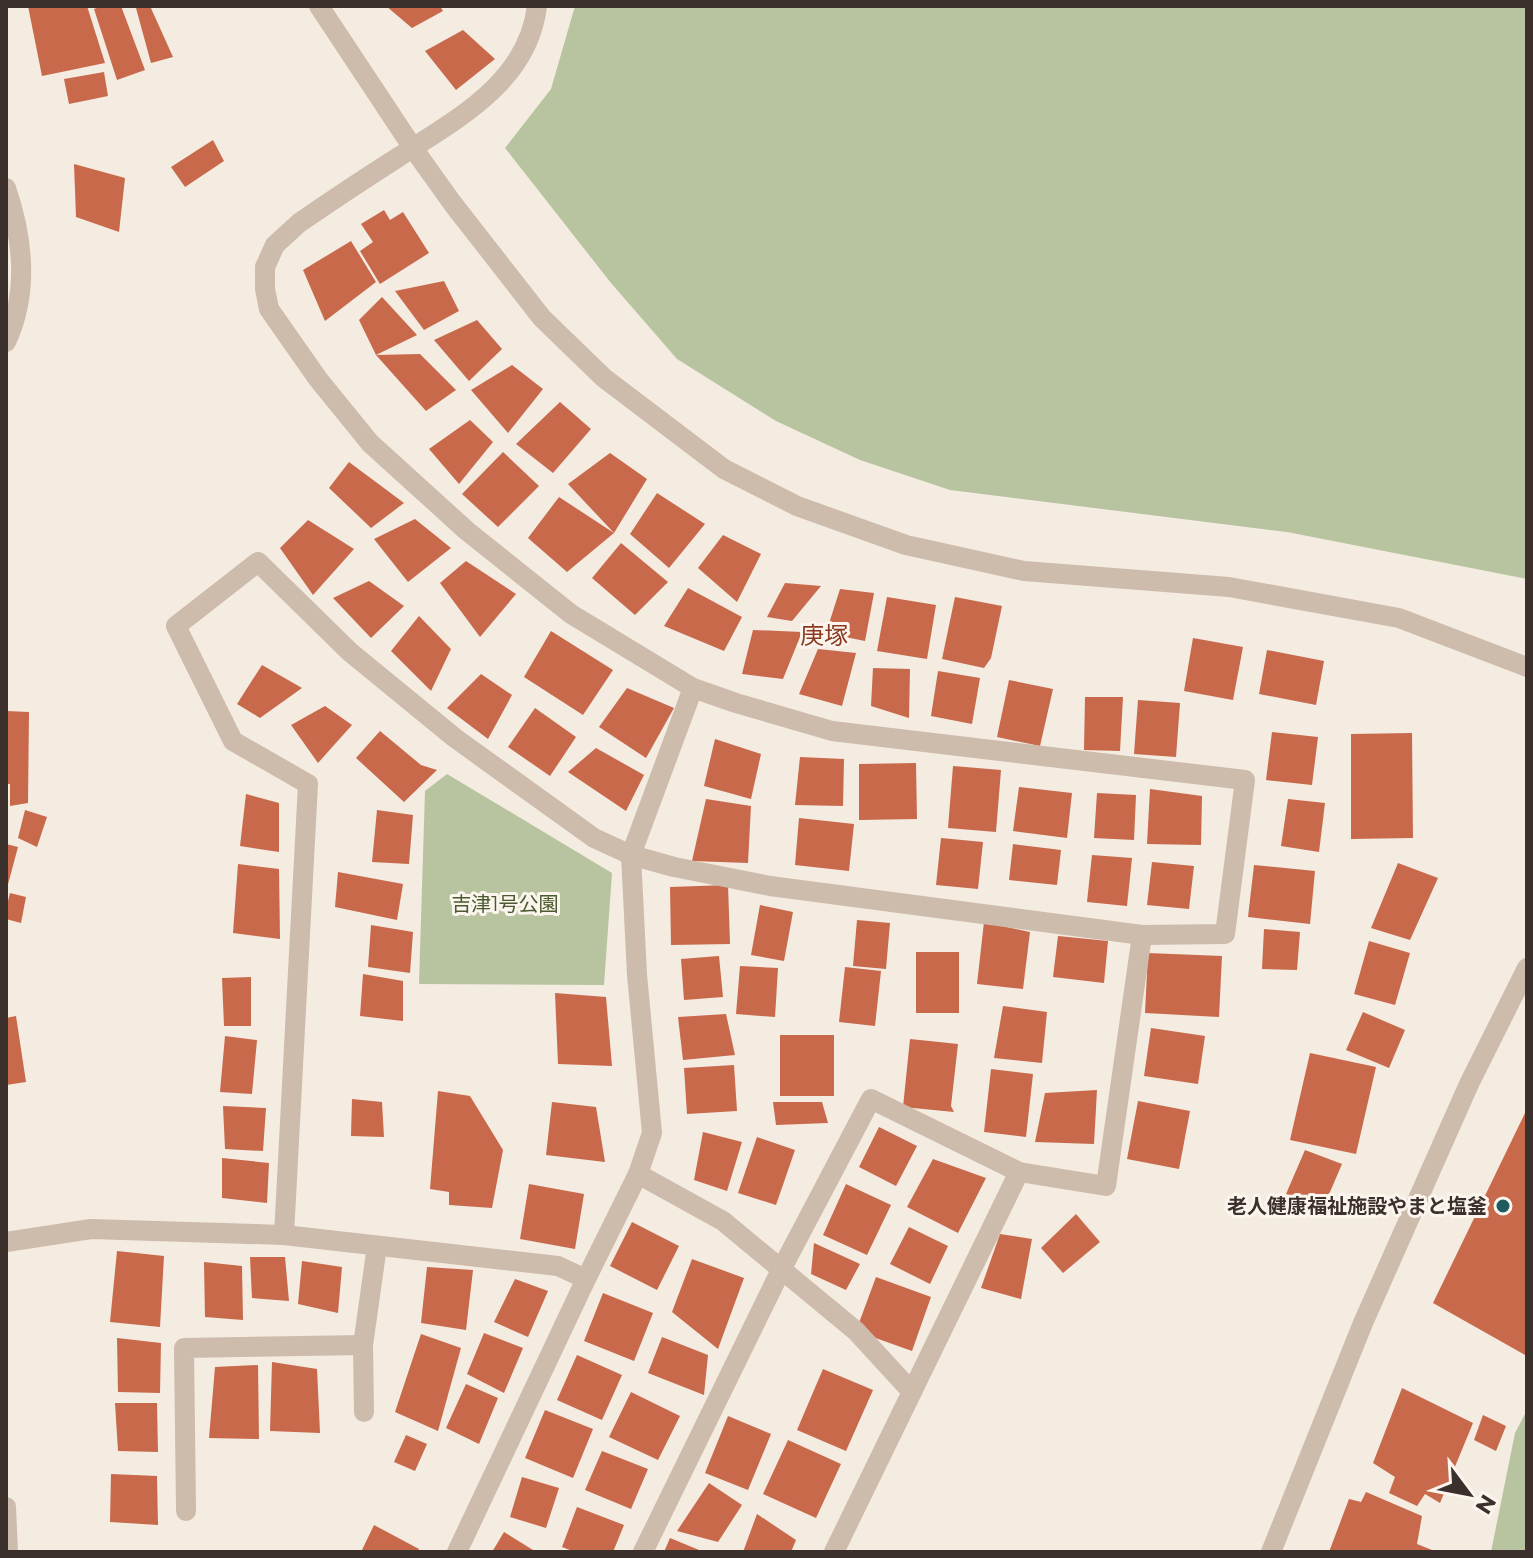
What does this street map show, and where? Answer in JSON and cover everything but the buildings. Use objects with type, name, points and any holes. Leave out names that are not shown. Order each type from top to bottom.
[{"type":"street","points":[[319,6],[453,204],[542,318],[604,378],[724,469],[797,506],[906,545],[1024,571],[1229,587],[1399,618],[1527,667]]},
{"type":"street","points":[[284,1235],[308,784],[233,741],[176,626],[258,562],[350,652],[455,738],[594,838],[631,855],[770,886],[1142,935],[1225,934],[1245,780],[832,731],[693,688],[571,614],[467,531],[370,443],[318,379],[269,309],[265,267],[275,245],[299,223],[481,103],[520,56],[535,24],[537,6]]},
{"type":"street","points":[[6,188],[21,246],[21,287],[14,326],[6,342]]},
{"type":"street","points":[[457,1552],[638,1174],[652,1133],[637,975],[631,855],[693,688]]},
{"type":"street","points":[[643,1552],[781,1270],[871,1099],[1019,1172],[1106,1186],[1142,935]]},
{"type":"street","points":[[1271,1552],[1363,1323],[1469,1084],[1527,968]]},
{"type":"street","points":[[834,1552],[1019,1172]]},
{"type":"street","points":[[638,1174],[723,1221],[856,1331],[912,1392]]},
{"type":"street","points":[[6,1242],[91,1229],[284,1235],[558,1266],[586,1279]]},
{"type":"street","points":[[364,1412],[363,1345],[377,1246]]},
{"type":"street","points":[[186,1511],[184,1348],[363,1345]]},
{"type":"street","points":[[6,1507],[8,1552]]},
{"type":"green space","points":[[575,6],[1527,6],[1527,579],[1287,532],[950,490],[860,460],[776,421],[677,359],[611,283],[505,148],[551,89]]},
{"type":"green space","name":"吉津1号公園","points":[[447,774],[612,873],[604,985],[419,984],[425,791]]},
{"type":"green space","points":[[1527,1410],[1527,1552],[1491,1552],[1515,1433]]},
{"type":"place","name":"老人健康福祉施設やまと塩釜","points":[[1503,1206]]},
{"type":"district","name":"庚塚","points":[[824,635]]}]
